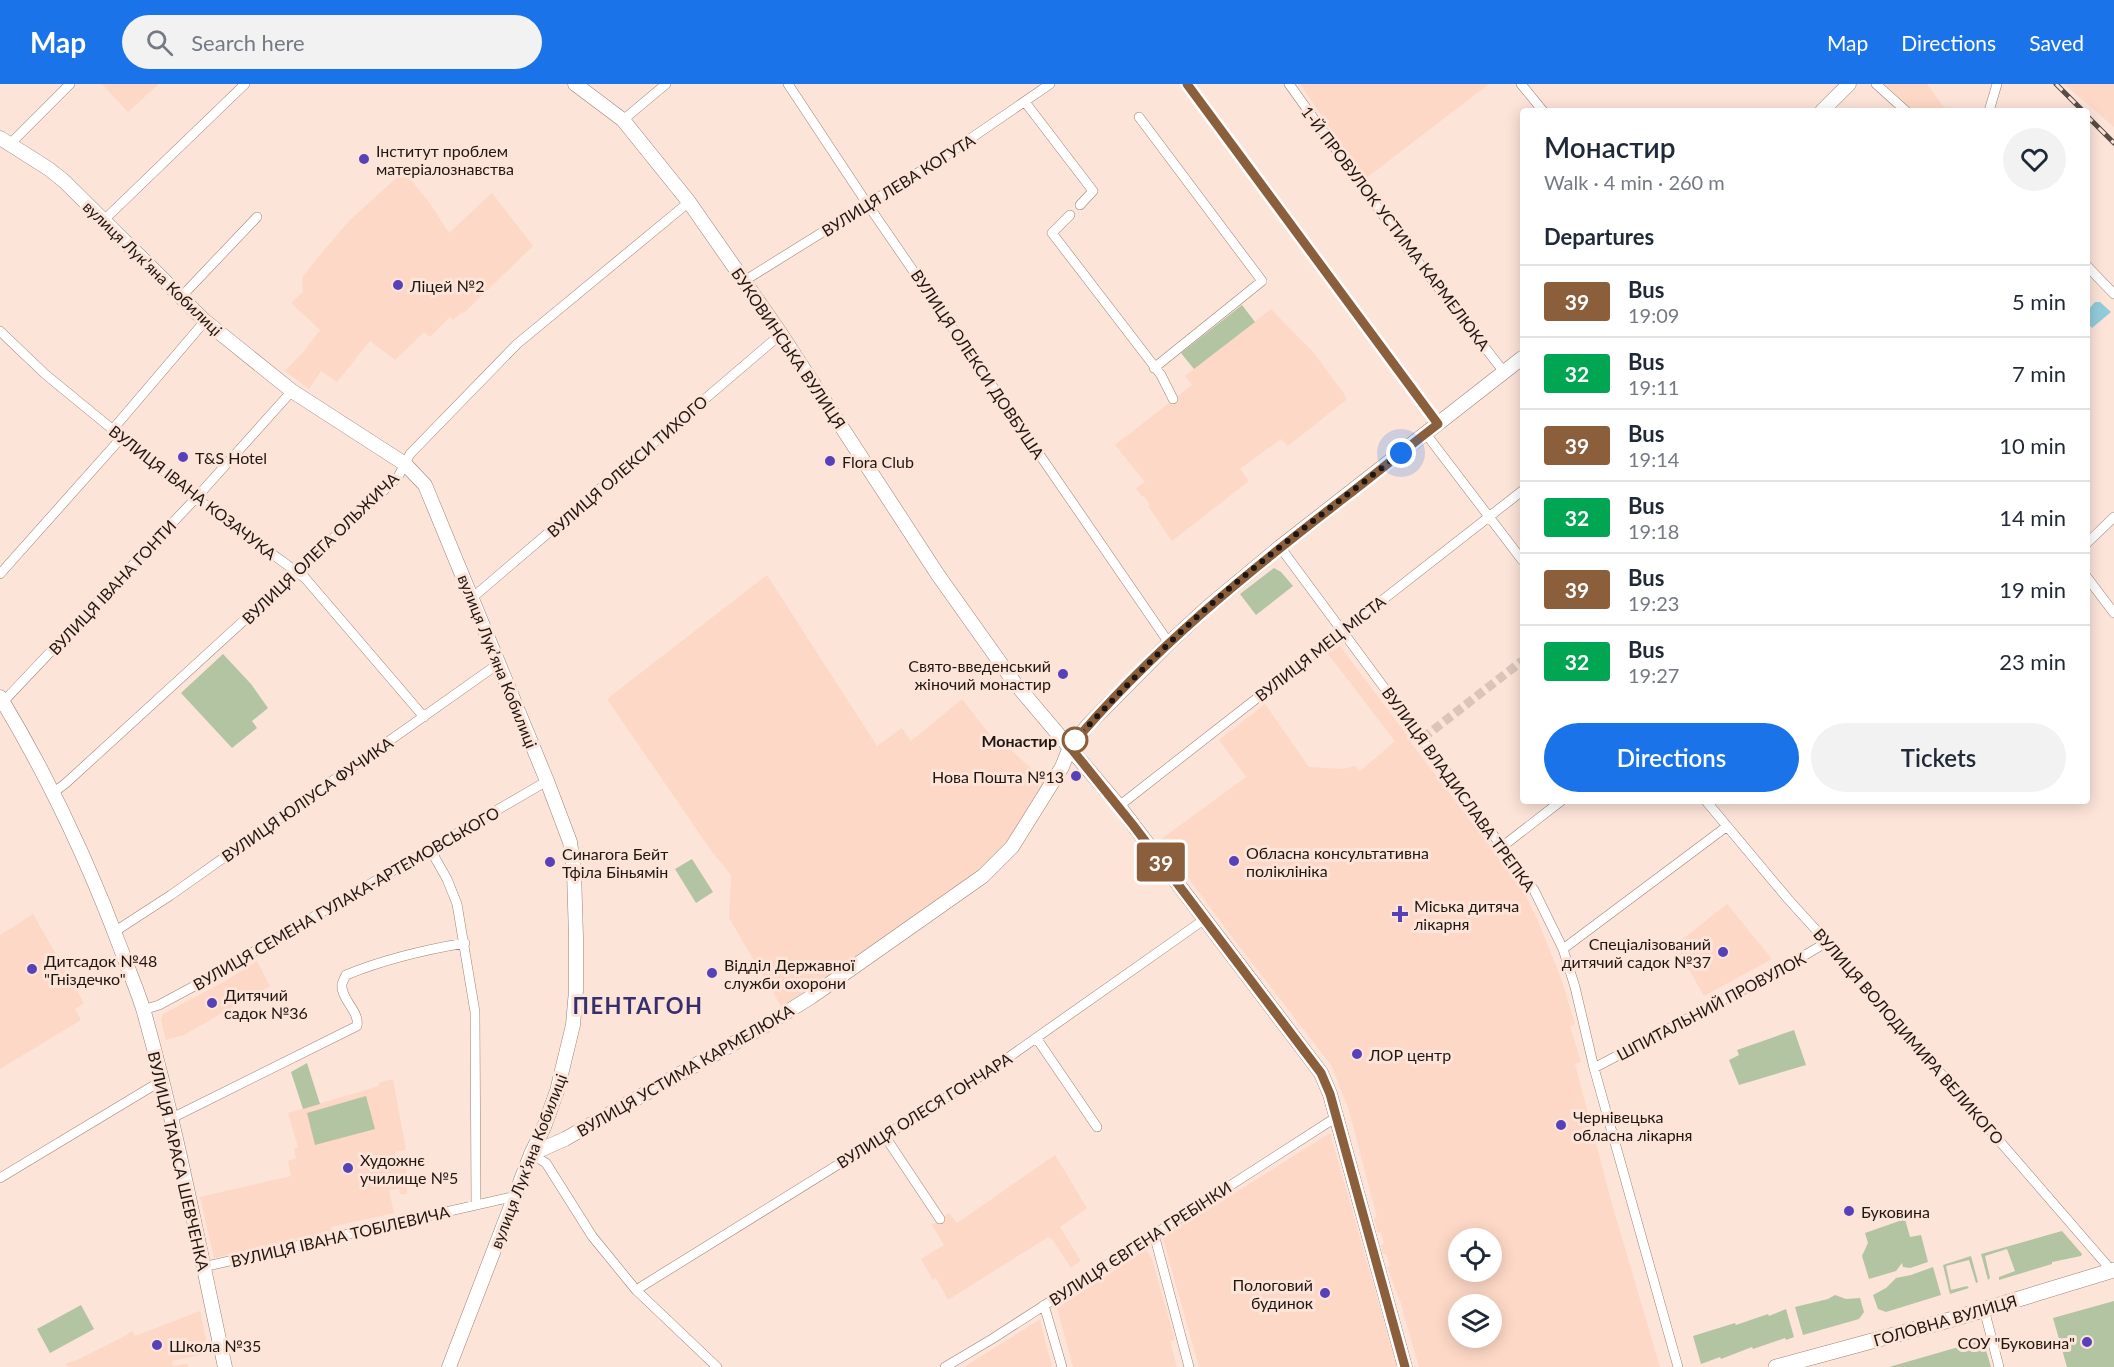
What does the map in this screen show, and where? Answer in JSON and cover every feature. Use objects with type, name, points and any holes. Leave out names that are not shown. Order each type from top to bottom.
[{"type":"main road","name":"ГОЛОВНА ВУЛИЦЯ","points":[[1776,1367],[2113,1271]]},
{"type":"street","points":[[5,141],[70,84]]},
{"type":"street","points":[[104,220],[245,84]]},
{"type":"street","name":"БУКОВИНСЬКА ВУЛИЦЯ","points":[[575,84],[623,120],[689,202],[781,334],[938,575],[1014,682],[1119,807],[1321,1073],[1330,1094],[1406,1367]]},
{"type":"street","points":[[623,120],[666,84]]},
{"type":"street","name":"ВУЛИЦЯ ОЛЕКСИ ДОВБУША","points":[[788,84],[868,205],[1169,644]]},
{"type":"street","name":"ВУЛИЦЯ ЛЕВА КОГУТА","points":[[744,281],[868,205],[1050,84]]},
{"type":"street","points":[[1187,84],[1438,424]]},
{"type":"street","name":"1-Й ПРОВУЛОК УСТИМА КАРМЕЛЮКА","points":[[1289,84],[1398,236],[1504,372]]},
{"type":"street","points":[[1521,84],[1541,108]]},
{"type":"street","points":[[1825,108],[1849,84]]},
{"type":"street","points":[[1876,84],[1903,108]]},
{"type":"street","points":[[1990,108],[1997,84]]},
{"type":"street","points":[[1024,102],[1093,191],[1080,206]]},
{"type":"street","points":[[1139,117],[1262,281],[1154,368]]},
{"type":"street","name":"вулиця Лукʼяна Кобилиці","points":[[5,141],[49,169],[104,220],[205,321],[292,391],[405,464],[425,485],[547,781],[570,843],[574,872],[576,990],[573,1025],[557,1091],[544,1127],[531,1154],[449,1367]]},
{"type":"street","name":"ВУЛИЦЯ ОЛЕГА ОЛЬЖИЧА","points":[[53,793],[297,572],[398,477],[410,454],[518,344],[689,202]]},
{"type":"street","points":[[1070,215],[1052,233],[1168,386],[1173,399]]},
{"type":"street","points":[[181,297],[257,217]]},
{"type":"street","points":[[2090,269],[2114,294]]},
{"type":"street","points":[[113,429],[205,321]]},
{"type":"street","name":"ВУЛИЦЯ ІВАНА КОЗАЧУКА","points":[[0,331],[45,374],[196,498],[305,578],[424,717]]},
{"type":"street","name":"ВУЛИЦЯ ОЛЕКСИ ТИХОГО","points":[[472,597],[781,334]]},
{"type":"street","name":"ВУЛИЦЯ УСТИМА КАРМЕЛЮКА","points":[[531,1154],[565,1139],[775,1019],[864,961],[983,876],[1011,847],[1062,767],[1070,747],[1102,710],[1169,644],[1208,607],[1280,547],[1520,360]]},
{"type":"street","name":"ВУЛИЦЯ ІВАНА ГОНТИ","points":[[2,700],[196,498],[292,391]]},
{"type":"street","points":[[1426,434],[1520,557]]},
{"type":"street","points":[[0,574],[122,436]]},
{"type":"street","name":"ВУЛИЦЯ МЕЦ МІСТА","points":[[1119,807],[1520,493]]},
{"type":"street","points":[[2090,540],[2114,517]]},
{"type":"street","name":"ВУЛИЦЯ ВЛАДИСЛАВА ТРЕПКА","points":[[1280,547],[1534,890],[1563,949],[1678,1367]]},
{"type":"street","points":[[2090,581],[2114,613]]},
{"type":"street","name":"ВУЛИЦЯ ЮЛІУСА ФУЧИКА","points":[[114,932],[190,882],[498,664]]},
{"type":"street","name":"ВУЛИЦЯ ТАРАСА ШЕВЧЕНКА","points":[[2,700],[53,793],[78,845],[143,1010],[172,1118],[225,1367]]},
{"type":"street","name":"ВУЛИЦЯ СЕМЕНА ГУЛАКА-АРТЕМОВСЬКОГО","points":[[143,1010],[159,1005],[200,983],[547,781]]},
{"type":"street","points":[[1503,846],[1557,804]]},
{"type":"street","name":"ВУЛИЦЯ ВОЛОДИМИРА ВЕЛИКОГО","points":[[1708,804],[1788,899],[2113,1271]]},
{"type":"street","points":[[1563,949],[1726,827]]},
{"type":"street","points":[[430,849],[447,879],[457,904],[475,1012],[476,1204]]},
{"type":"street","name":"ВУЛИЦЯ ОЛЕСЯ ГОНЧАРА","points":[[636,1290],[992,1069],[1205,920]]},
{"type":"street","name":"ШПИТАЛЬНИЙ ПРОВУЛОК","points":[[1594,1068],[1780,970],[1827,942]]},
{"type":"street","points":[[172,1118],[357,1026],[358,1021],[343,992],[341,983],[346,975],[380,961],[465,943]]},
{"type":"street","points":[[1037,1038],[1097,1127]]},
{"type":"street","points":[[0,1178],[161,1081]]},
{"type":"street","name":"ВУЛИЦЯ ЄВГЕНА ГРЕБІНКИ","points":[[945,1367],[1335,1118]]},
{"type":"street","points":[[884,1135],[940,1219]]},
{"type":"street","points":[[531,1154],[546,1163],[592,1236],[636,1290],[717,1367]]},
{"type":"street","name":"ВУЛИЦЯ ІВАНА ТОБІЛЕВИЧА","points":[[203,1267],[476,1204],[516,1197]]},
{"type":"street","points":[[1154,1234],[1189,1367]]},
{"type":"street","points":[[1044,1305],[1062,1367]]},
{"type":"street","points":[[1984,1309],[1999,1367]]},
{"type":"shaded area","points":[[102,84],[159,84],[128,112]]},
{"type":"shaded area","points":[[1300,84],[1489,84],[1365,179]]},
{"type":"shaded area","points":[[1885,84],[1927,84],[1945,108],[1910,108]]},
{"type":"shaded area","points":[[2064,84],[2114,84],[2114,127]]},
{"type":"shaded area","name":"Ліцей №2","points":[[404,171],[431,205],[449,233],[492,193],[533,246],[465,312],[453,320],[450,317],[430,337],[424,332],[395,360],[370,341],[337,382],[321,371],[309,389],[285,371],[320,330],[291,303],[303,292],[302,278],[318,257],[350,220]]},
{"type":"shaded area","points":[[1271,309],[1313,352],[1345,395],[1346,400],[1288,446],[1281,439],[1240,469],[1249,481],[1172,541],[1148,506],[1150,505],[1144,496],[1142,497],[1136,488],[1145,482],[1115,445],[1192,385],[1185,376]]},
{"type":"shaded area","points":[[767,575],[877,746],[902,728],[911,741],[962,699],[993,739],[998,738],[1035,772],[1051,783],[1011,846],[982,875],[785,1013],[729,918],[731,875],[712,852],[607,699]]},
{"type":"shaded area","points":[[1340,646],[1412,742],[1410,745],[1412,744],[1523,890],[1538,921],[1561,978],[1575,1024],[1570,1026],[1581,1062],[1575,1064],[1612,1204],[1660,1367],[1419,1367],[1401,1304],[1387,1267],[1390,1266],[1386,1254],[1383,1254],[1381,1245],[1384,1244],[1374,1218],[1377,1217],[1348,1107],[1331,1065],[1160,840],[1246,777],[1219,740],[1265,704],[1309,767],[1343,769],[1355,766],[1359,772],[1395,741],[1328,654]]},
{"type":"shaded area","name":"Спеціалізований дитячий садок №37","points":[[1727,904],[1772,959],[1704,996],[1675,945]]},
{"type":"shaded area","name":"Дитсадок №48 \"Гніздечко\"","points":[[33,914],[84,1003],[75,1009],[81,1020],[0,1069],[0,935]]},
{"type":"shaded area","name":"Дитячий садок №36","points":[[257,961],[270,986],[184,1035],[166,1040],[161,1020],[163,1014],[222,983]]},
{"type":"shaded area","name":"Художнє училище №5","points":[[393,1079],[406,1150],[395,1152],[396,1160],[406,1160],[407,1194],[400,1194],[399,1188],[389,1190],[394,1213],[331,1227],[332,1232],[214,1258],[200,1197],[291,1176],[288,1161],[296,1158],[294,1149],[298,1147],[288,1113],[379,1086],[379,1083]]},
{"type":"shaded area","points":[[1330,1133],[1397,1367],[1199,1367],[1162,1235],[1219,1203]]},
{"type":"shaded area","points":[[1055,1155],[1087,1208],[1060,1227],[1081,1261],[1071,1268],[1052,1239],[1048,1237],[948,1300],[936,1278],[933,1280],[921,1259],[944,1245],[932,1225],[949,1213],[957,1223]]},
{"type":"shaded area","points":[[1146,1250],[1152,1259],[1175,1340],[1170,1341],[1177,1367],[1073,1367],[1057,1308]]},
{"type":"shaded area","name":"Школа №35","points":[[200,1311],[209,1353],[172,1361],[173,1366],[187,1364],[188,1367],[68,1367],[65,1364],[132,1331],[135,1336]]},
{"type":"shaded area","points":[[1039,1320],[1052,1367],[964,1367]]},
{"type":"green space","points":[[1242,305],[1255,322],[1194,369],[1181,353]]},
{"type":"green space","points":[[1274,568],[1281,572],[1293,586],[1256,615],[1240,594]]},
{"type":"green space","points":[[223,654],[251,684],[268,708],[252,721],[257,728],[232,748],[181,693]]},
{"type":"green space","points":[[692,859],[713,892],[696,903],[675,869]]},
{"type":"green space","points":[[1794,1030],[1806,1065],[1739,1085],[1729,1060],[1739,1055],[1737,1050]]},
{"type":"green space","points":[[307,1063],[320,1104],[303,1109],[291,1072]]},
{"type":"green space","points":[[366,1096],[375,1129],[315,1145],[307,1113]]},
{"type":"green space","points":[[1905,1219],[1910,1237],[1921,1235],[1928,1262],[1910,1268],[1903,1267],[1902,1263],[1896,1271],[1869,1279],[1862,1256],[1868,1243],[1865,1233]]},
{"type":"green space","points":[[2062,1231],[2082,1254],[2081,1256],[2052,1262],[2052,1264],[1999,1280],[1999,1277],[2015,1271],[2007,1249],[1985,1256],[1990,1278],[1988,1280],[1981,1254]]},
{"type":"green space","points":[[1971,1256],[1978,1282],[1976,1283],[1969,1260],[1946,1266],[1951,1290],[1967,1286],[1969,1288],[1950,1294],[1943,1265]]},
{"type":"green space","points":[[1933,1267],[1941,1295],[1886,1312],[1878,1309],[1873,1295],[1886,1288],[1896,1278]]},
{"type":"green space","points":[[1835,1295],[1846,1299],[1860,1298],[1864,1312],[1859,1319],[1803,1335],[1795,1307],[1828,1299]]},
{"type":"green space","name":"СОУ \"Буковина\"","points":[[2114,1301],[2114,1367],[2067,1367],[2053,1318]]},
{"type":"green space","points":[[81,1305],[94,1329],[50,1353],[37,1329]]},
{"type":"green space","points":[[1786,1309],[1794,1337],[1753,1349],[1752,1347],[1701,1364],[1693,1336],[1768,1314],[1769,1316]]},
{"type":"green space","points":[[1983,1340],[1991,1367],[1889,1367]]},
{"type":"water","points":[[2095,302],[2100,302],[2111,312],[2092,328],[2090,308]]},
{"type":"tunnel","points":[[1423,738],[1520,663]]},
{"type":"railway","points":[[2056,84],[2080,108]]},
{"type":"railway","points":[[2090,119],[2114,143]]},
{"type":"bus line","name":"39","points":[[1187,84],[1438,424],[1280,547],[1208,607],[1109,703],[1070,747],[1133,825],[1321,1073],[1330,1094],[1405,1367]]},
{"type":"place","name":"Інститут проблем матеріалознавства","points":[[364,159]]},
{"type":"place","name":"Ліцей №2","points":[[398,285]]},
{"type":"place","name":"T&S Hotel","points":[[183,457]]},
{"type":"place","name":"Flora Club","points":[[830,461]]},
{"type":"place","name":"Свято-введенський жіночий монастир","points":[[1063,674]]},
{"type":"place","name":"Монастир","points":[[1075,740]]},
{"type":"place","name":"Нова Пошта №13","points":[[1076,776]]},
{"type":"place","name":"Обласна консультативна поліклініка","points":[[1234,861]]},
{"type":"place","name":"Синагога Бейт Тфіла Біньямін","points":[[550,862]]},
{"type":"place","name":"Міська дитяча лікарня","points":[[1400,914]]},
{"type":"place","name":"Спеціалізований дитячий садок №37","points":[[1723,952]]},
{"type":"place","name":"Дитсадок №48 \"Гніздечко\"","points":[[32,969]]},
{"type":"place","name":"Відділ Державної служби охорони","points":[[712,973]]},
{"type":"place","name":"Дитячий садок №36","points":[[212,1003]]},
{"type":"place","name":"ЛОР центр","points":[[1357,1054]]},
{"type":"place","name":"Чернівецька обласна лікарня","points":[[1561,1125]]},
{"type":"place","name":"Художнє училище №5","points":[[348,1168]]},
{"type":"place","name":"Буковина","points":[[1849,1211]]},
{"type":"place","name":"Пологовий будинок","points":[[1325,1293]]},
{"type":"place","name":"СОУ \"Буковина\"","points":[[2087,1342]]},
{"type":"place","name":"Школа №35","points":[[157,1345]]},
{"type":"district","name":"ПЕНТАГОН","points":[[638,1005]]},
{"type":"route","points":[[1075,740],[1124,688],[1208,607],[1280,547],[1401,453]]}]
